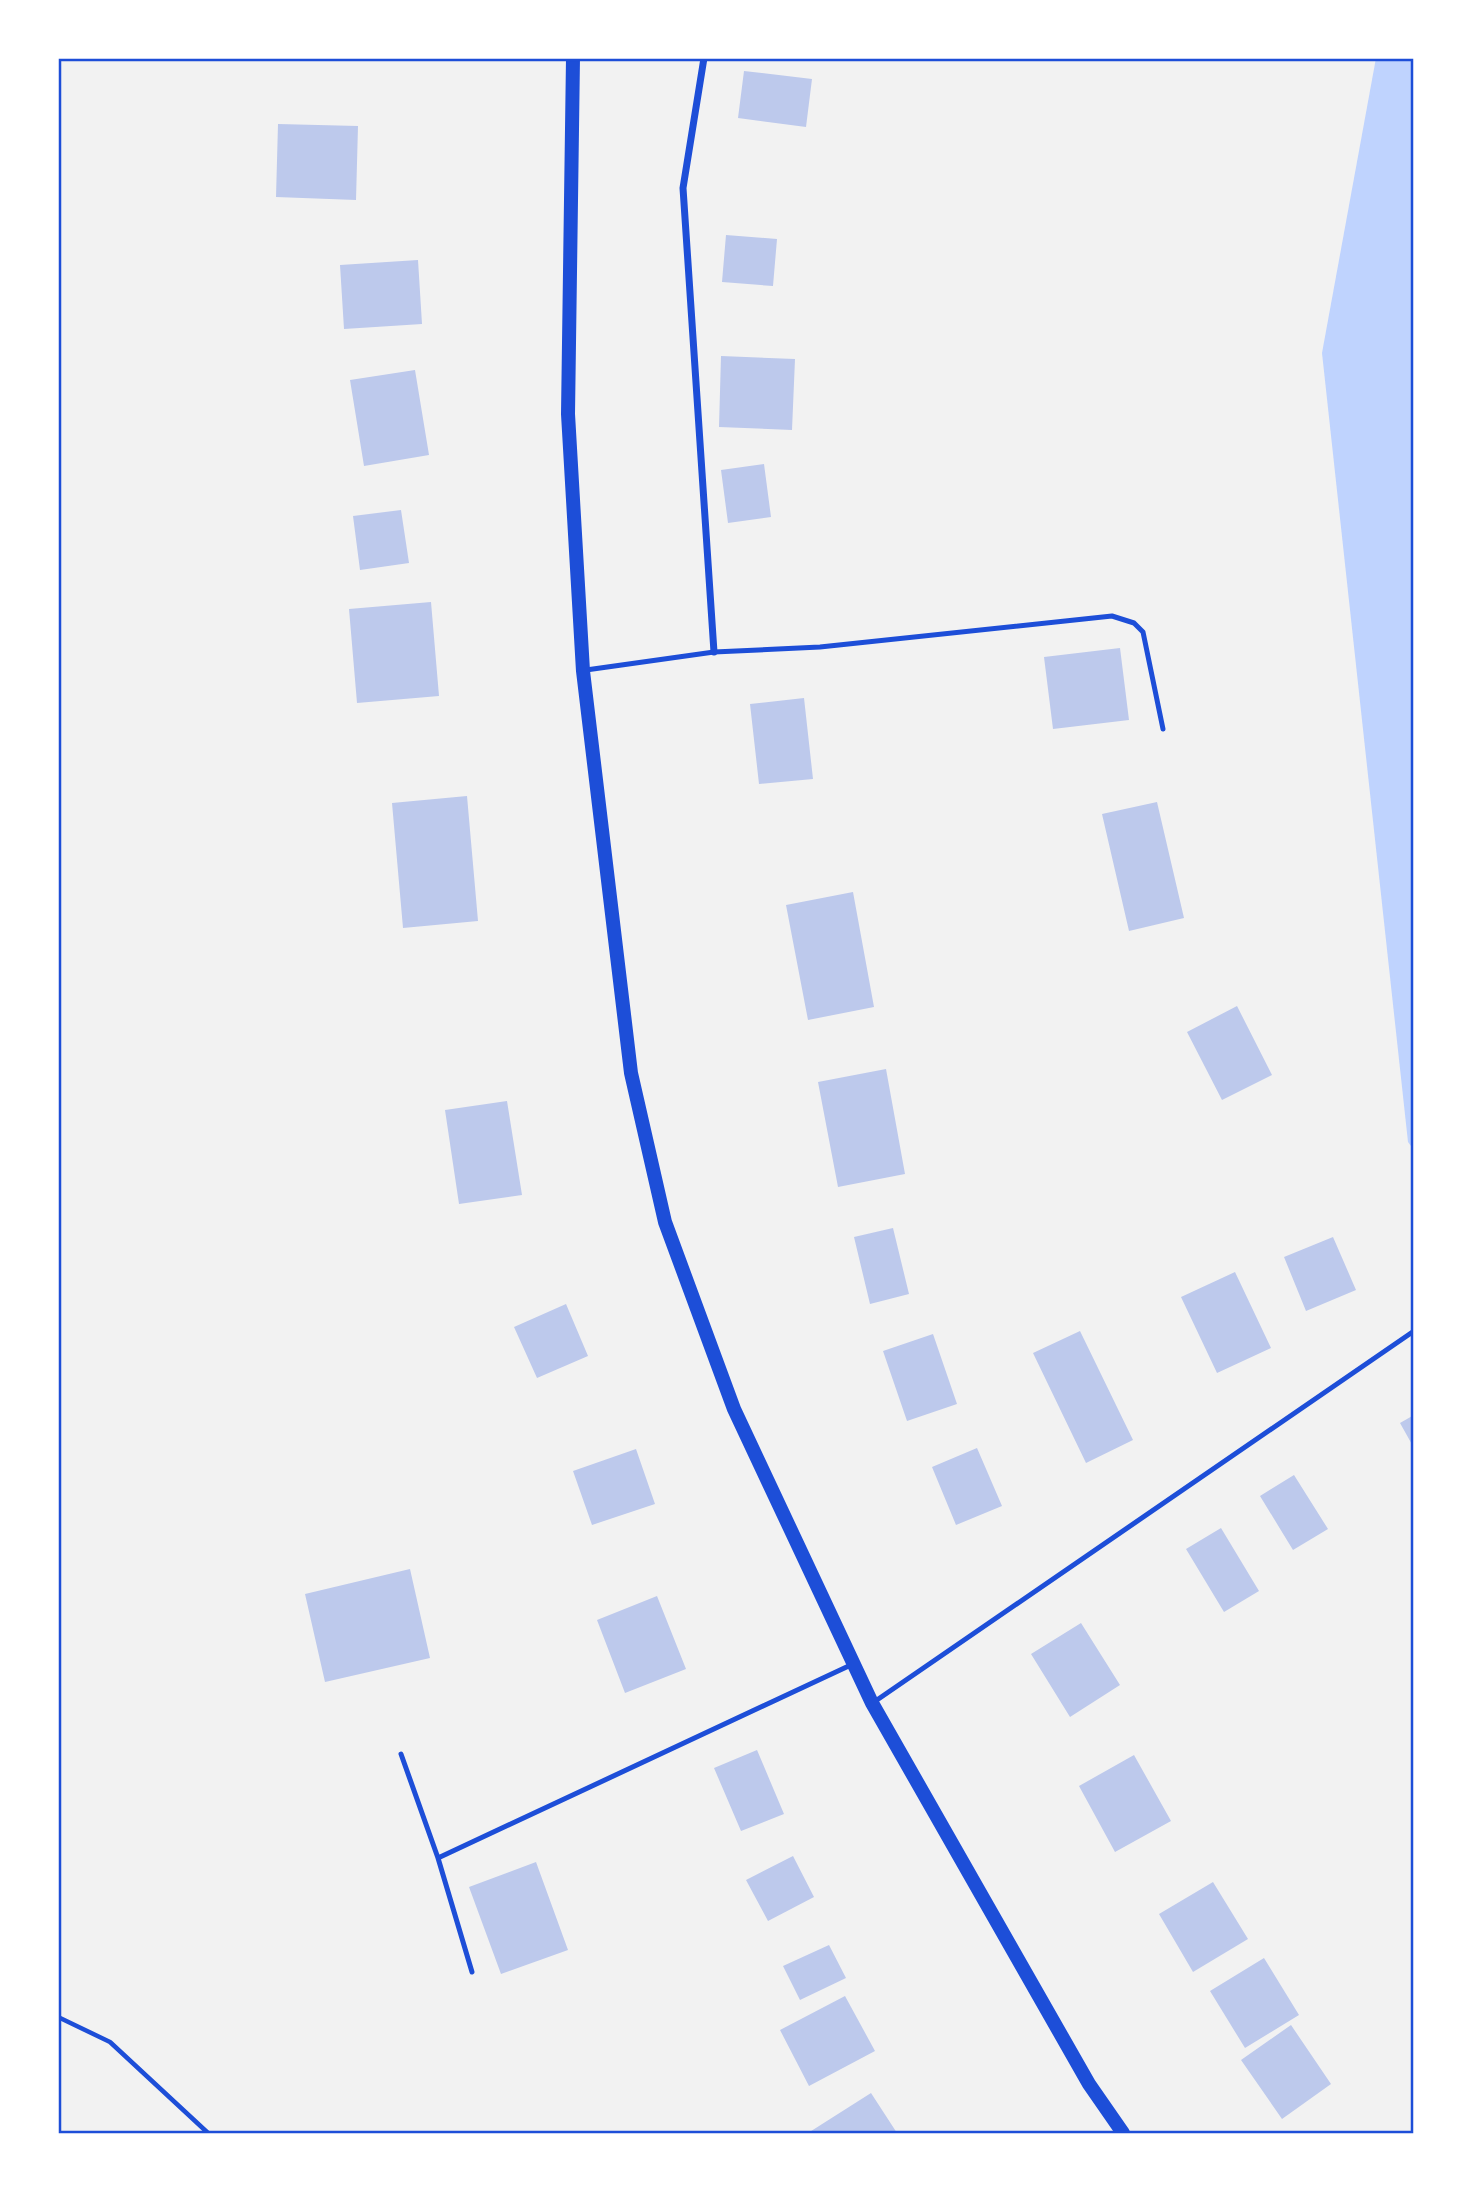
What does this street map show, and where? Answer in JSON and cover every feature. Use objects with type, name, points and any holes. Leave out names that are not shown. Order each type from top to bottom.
[{"type":"main road","points":[[573,58],[568,414],[583,671],[631,1073],[665,1222],[734,1409],[872,1703],[1089,2084],[1123,2133]]},
{"type":"street","points":[[704,58],[683,188],[714,652]]},
{"type":"lane","points":[[583,671],[714,652],[820,647],[1112,616],[1134,623],[1143,632],[1163,729]]},
{"type":"lane","points":[[872,1703],[1414,1331]]},
{"type":"lane","points":[[438,1858],[853,1664]]},
{"type":"lane","points":[[401,1754],[438,1858],[472,1972]]},
{"type":"path","points":[[58,2017],[110,2042],[208,2133]]},
{"type":"water","points":[[1376,58],[1414,58],[1414,1150],[1408,1142],[1322,353]]},
{"type":"building","points":[[744,71],[812,79],[806,127],[738,118]]},
{"type":"building","points":[[278,124],[358,126],[356,200],[276,197]]},
{"type":"building","points":[[726,235],[777,239],[773,286],[722,282]]},
{"type":"building","points":[[418,260],[422,324],[344,329],[340,265]]},
{"type":"building","points":[[721,356],[795,359],[792,430],[719,427]]},
{"type":"building","points":[[415,370],[429,455],[364,466],[350,380]]},
{"type":"building","points":[[764,464],[771,517],[728,523],[721,470]]},
{"type":"building","points":[[401,510],[409,563],[360,570],[353,516]]},
{"type":"building","points":[[431,602],[439,696],[357,703],[349,609]]},
{"type":"building","points":[[1120,648],[1129,720],[1053,729],[1044,657]]},
{"type":"building","points":[[804,698],[813,779],[759,784],[750,704]]},
{"type":"building","points":[[467,796],[478,921],[403,928],[392,803]]},
{"type":"building","points":[[1157,802],[1184,918],[1129,931],[1102,814]]},
{"type":"building","points":[[853,892],[874,1007],[808,1020],[786,905]]},
{"type":"building","points":[[1237,1006],[1272,1075],[1222,1100],[1187,1032]]},
{"type":"building","points":[[886,1069],[905,1174],[838,1187],[818,1082]]},
{"type":"building","points":[[507,1101],[522,1195],[459,1204],[445,1110]]},
{"type":"building","points":[[893,1228],[909,1294],[870,1304],[854,1237]]},
{"type":"building","points":[[1333,1237],[1356,1290],[1306,1311],[1284,1257]]},
{"type":"building","points":[[1235,1272],[1271,1348],[1217,1373],[1181,1297]]},
{"type":"building","points":[[566,1304],[588,1356],[537,1378],[514,1327]]},
{"type":"building","points":[[1080,1331],[1133,1440],[1086,1463],[1033,1353]]},
{"type":"building","points":[[933,1334],[957,1404],[907,1421],[883,1351]]},
{"type":"building","points":[[1414,1415],[1414,1448],[1400,1423]]},
{"type":"building","points":[[977,1448],[1002,1506],[956,1525],[932,1467]]},
{"type":"building","points":[[636,1449],[655,1504],[592,1525],[573,1471]]},
{"type":"building","points":[[1294,1475],[1328,1529],[1293,1550],[1260,1496]]},
{"type":"building","points":[[1221,1528],[1259,1591],[1224,1612],[1186,1549]]},
{"type":"building","points":[[410,1569],[430,1658],[325,1682],[305,1594]]},
{"type":"building","points":[[657,1596],[686,1669],[625,1693],[597,1620]]},
{"type":"building","points":[[1081,1623],[1120,1685],[1070,1717],[1031,1654]]},
{"type":"building","points":[[757,1750],[784,1814],[741,1831],[714,1768]]},
{"type":"building","points":[[1134,1755],[1171,1821],[1115,1852],[1079,1786]]},
{"type":"building","points":[[793,1856],[814,1897],[768,1921],[746,1880]]},
{"type":"building","points":[[536,1862],[568,1950],[501,1974],[469,1887]]},
{"type":"building","points":[[1213,1882],[1248,1939],[1193,1972],[1159,1914]]},
{"type":"building","points":[[829,1945],[846,1978],[800,2000],[783,1966]]},
{"type":"building","points":[[1264,1958],[1299,2015],[1245,2048],[1210,1991]]},
{"type":"building","points":[[845,1996],[875,2051],[809,2086],[780,2030]]},
{"type":"building","points":[[1291,2025],[1331,2084],[1282,2119],[1241,2060]]},
{"type":"building","points":[[871,2093],[897,2133],[808,2133]]}]
